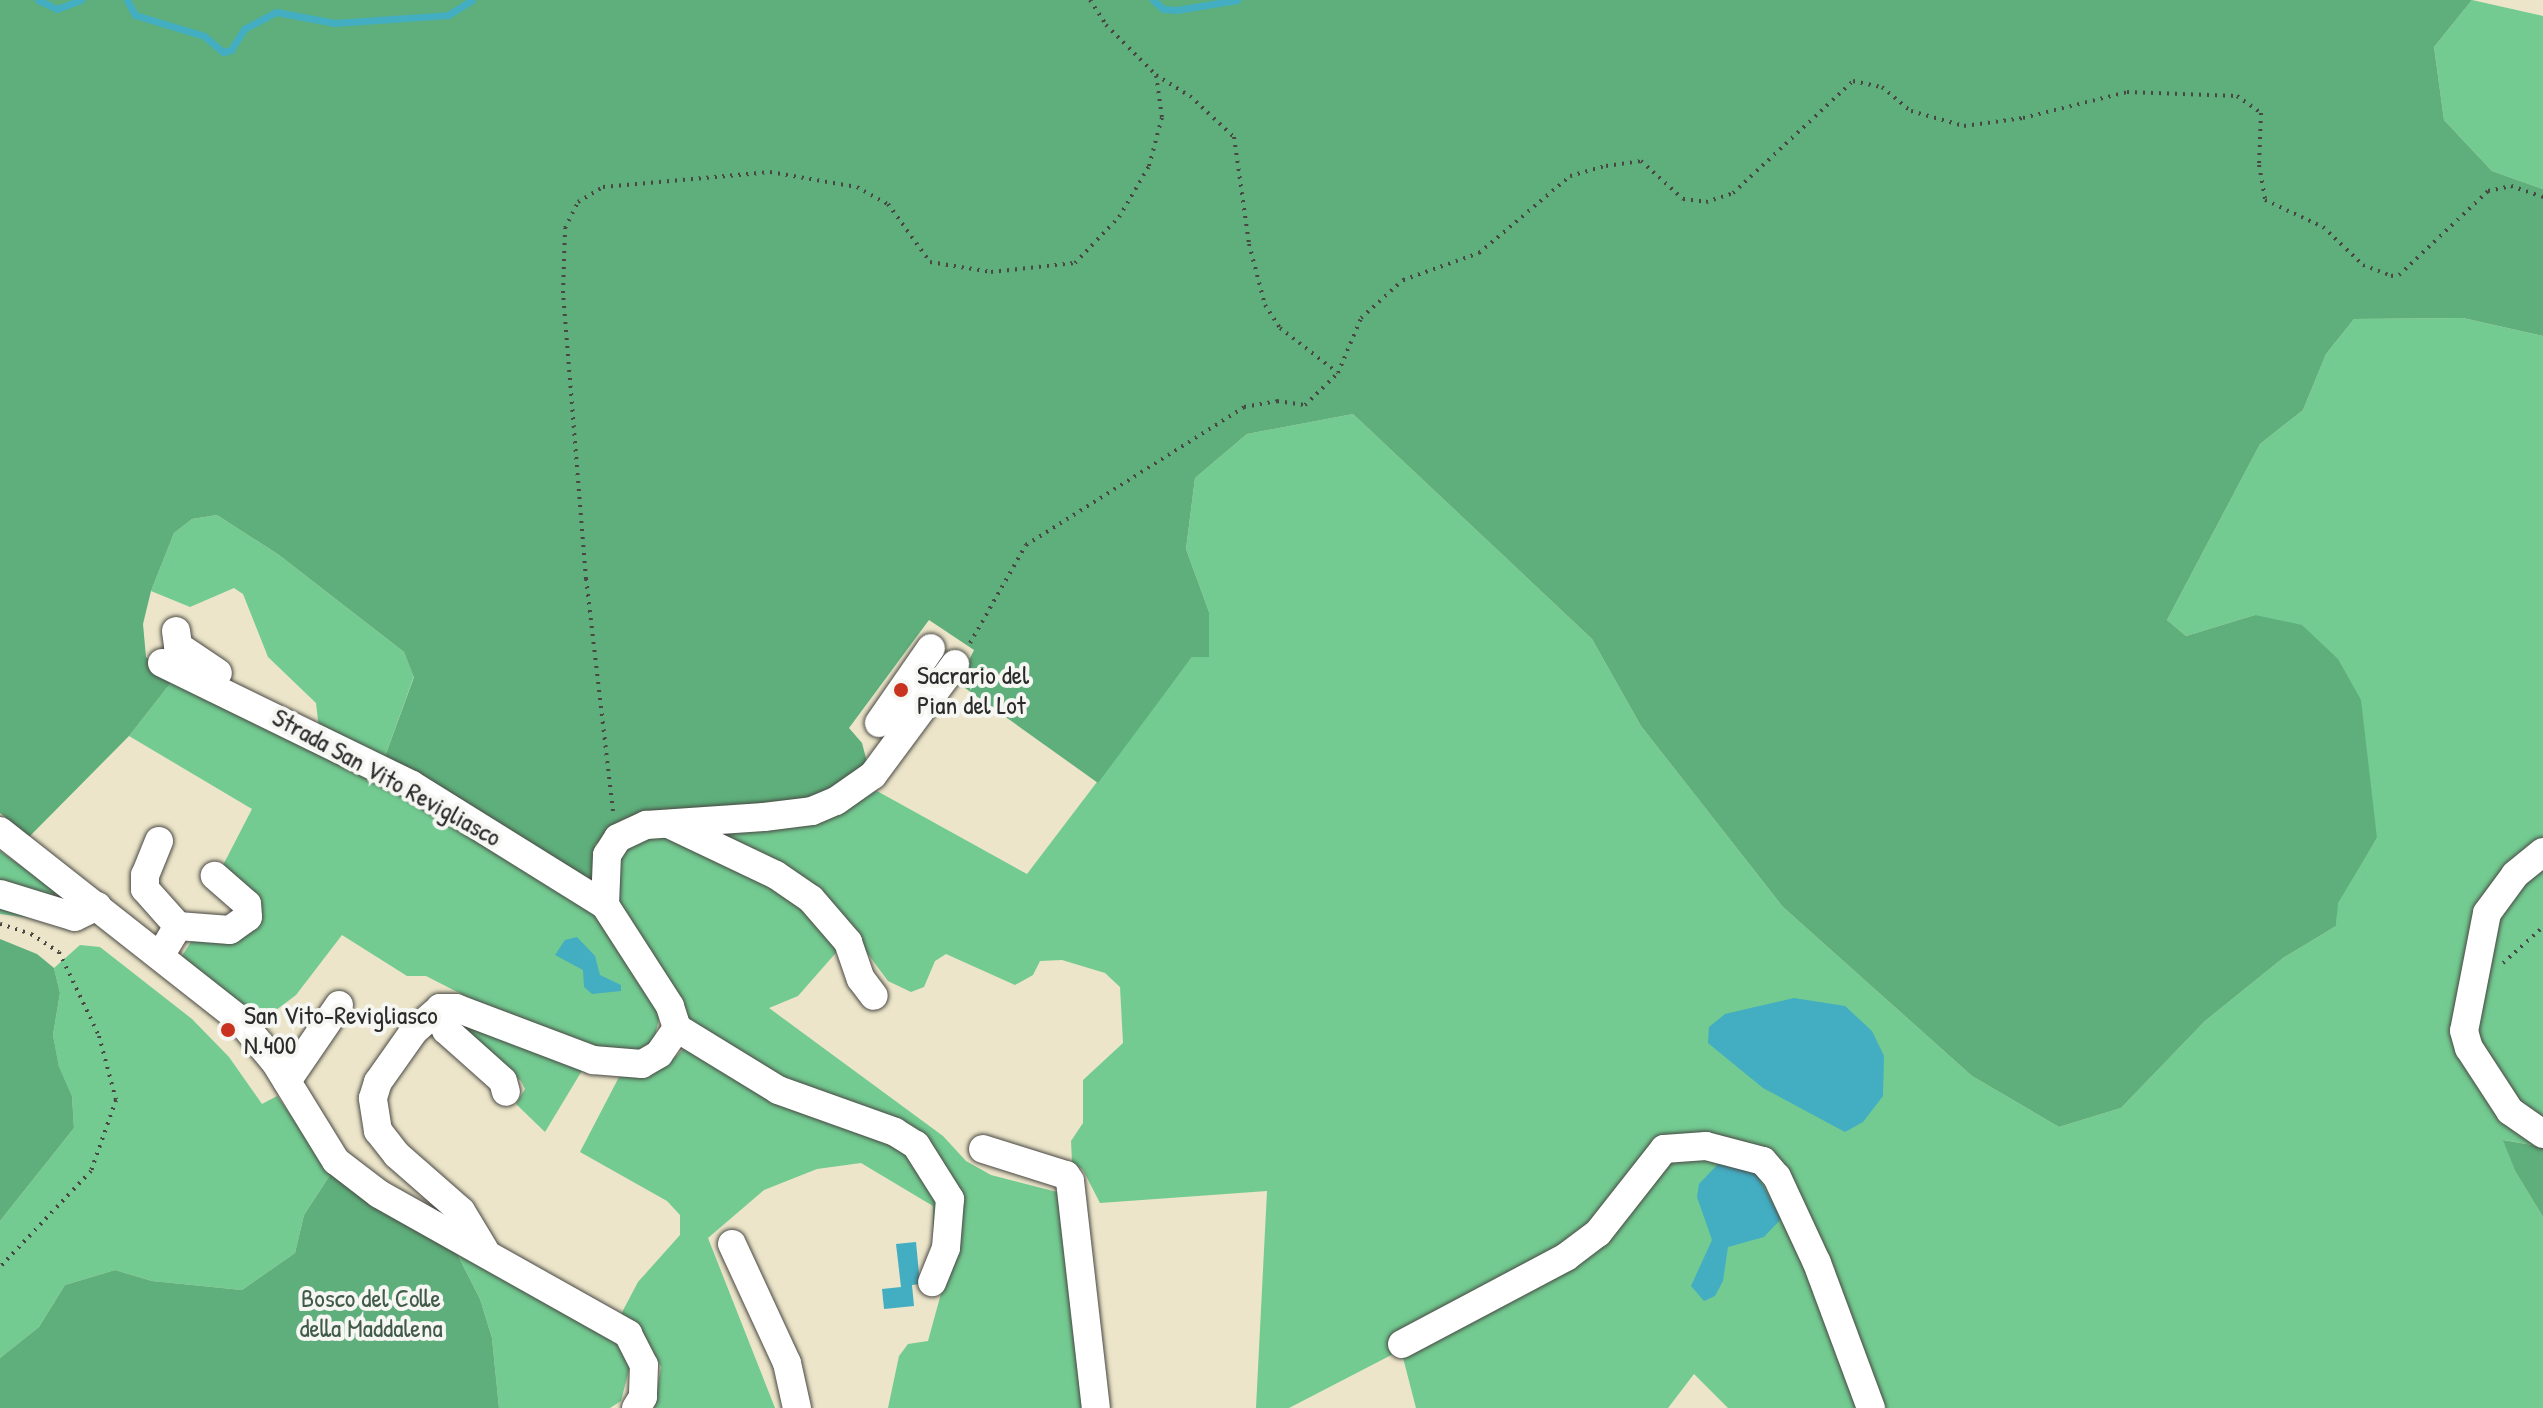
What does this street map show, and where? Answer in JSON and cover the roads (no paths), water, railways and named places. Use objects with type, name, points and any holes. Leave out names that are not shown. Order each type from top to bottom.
[{"type":"street","points":[[176,631],[178,646],[191,658],[268,702],[280,717]]},
{"type":"street","points":[[879,723],[931,648]]},
{"type":"street","name":"Strada San Vito Revigliasco","points":[[162,663],[280,717],[412,785],[605,905],[670,1006],[677,1028]]},
{"type":"street","points":[[605,905],[607,855],[618,838],[632,829],[812,811],[836,801],[873,775],[955,664]]},
{"type":"street","points":[[671,824],[776,875],[811,899],[848,942],[861,979],[874,996]]},
{"type":"street","points":[[0,831],[161,954],[239,1019],[287,1081],[336,1161],[379,1194],[484,1249],[628,1334],[644,1365],[643,1397],[636,1408]]},
{"type":"street","points":[[159,841],[145,875],[145,889],[178,926],[230,930],[248,917],[247,904],[215,876]]},
{"type":"street","points":[[2543,852],[2515,875],[2487,913],[2476,951],[2475,993],[2464,1031],[2469,1048],[2510,1111],[2543,1134]]},
{"type":"street","points":[[0,894],[75,917],[98,906]]},
{"type":"street","points":[[161,954],[178,926]]},
{"type":"street","points":[[287,1081],[339,1005]]},
{"type":"street","points":[[440,1008],[446,1030],[503,1081],[506,1092]]},
{"type":"street","points":[[484,1249],[461,1211],[397,1155],[378,1131],[374,1113],[378,1082],[414,1031],[440,1008],[456,1008],[593,1060],[623,1066],[642,1064],[659,1054],[677,1028],[778,1090],[895,1132],[916,1145],[950,1199],[946,1248],[932,1282]]},
{"type":"street","points":[[1402,1344],[1566,1257],[1598,1233],[1664,1149],[1706,1146],[1763,1161],[1777,1177],[1817,1263],[1871,1408]]},
{"type":"street","points":[[983,1149],[1066,1175],[1076,1198],[1096,1408]]},
{"type":"street","points":[[732,1244],[787,1363],[797,1408]]},
{"type":"water","points":[[577,937],[595,956],[600,975],[621,985],[621,991],[592,994],[584,987],[583,970],[555,955],[565,940]]},
{"type":"water","points":[[1794,998],[1845,1006],[1872,1031],[1884,1056],[1883,1096],[1863,1122],[1845,1132],[1763,1088],[1708,1043],[1709,1027],[1725,1014]]},
{"type":"water","points":[[1719,1163],[1741,1165],[1757,1175],[1781,1219],[1764,1237],[1728,1247],[1723,1281],[1715,1296],[1704,1301],[1691,1286],[1712,1240],[1697,1197],[1699,1184]]},
{"type":"water","points":[[916,1242],[920,1284],[912,1285],[914,1306],[884,1309],[882,1289],[901,1287],[896,1244]]},
{"type":"waterway","points":[[38,0],[57,9],[81,0]]},
{"type":"waterway","points":[[127,0],[135,15],[204,36],[223,52],[231,50],[244,29],[276,12],[335,23],[448,15],[472,0]]},
{"type":"waterway","points":[[1153,0],[1163,9],[1176,10],[1237,0]]},
{"type":"place","name":"Sacrario del Pian del Lot","points":[[901,690]]},
{"type":"place","name":"San Vito-Revigliasco N.400","points":[[228,1030]]},
{"type":"park label","name":"Bosco del Colle della Maddalena","points":[[371,1313]]}]
